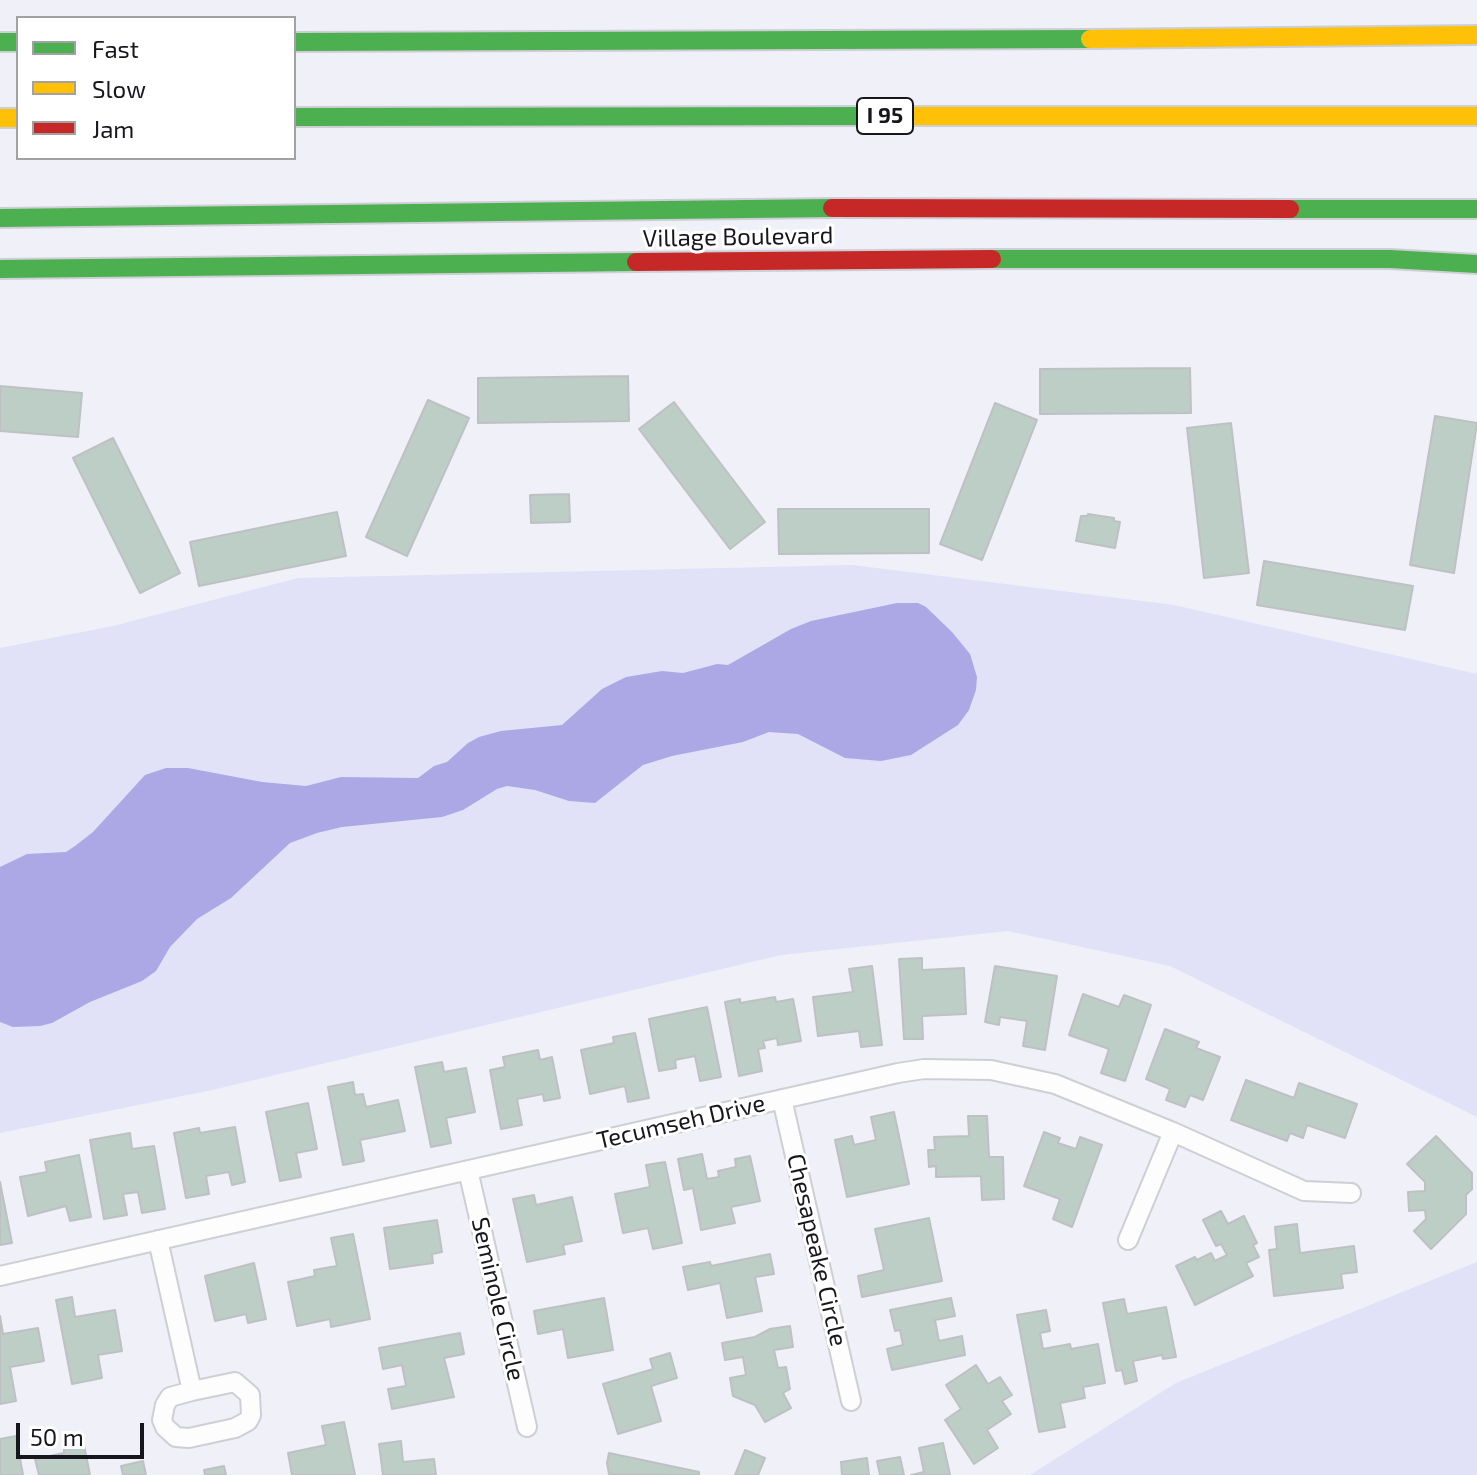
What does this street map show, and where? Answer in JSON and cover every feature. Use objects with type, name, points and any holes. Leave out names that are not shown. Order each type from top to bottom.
[{"type":"main road","points":[[296,42],[1477,35]]},
{"type":"main road","name":"I 95","points":[[296,117],[1477,116]]},
{"type":"main road","name":"Village Boulevard","points":[[0,218],[871,208],[1477,209]]},
{"type":"main road","name":"Village Boulevard","points":[[0,269],[871,259],[1390,259],[1477,264]]},
{"type":"street","name":"Tecumseh Drive","points":[[0,1276],[911,1071],[991,1070],[1055,1084],[1173,1132],[1304,1191],[1351,1193]]},
{"type":"street","name":"Chesapeake Circle","points":[[782,1099],[851,1401]]},
{"type":"street","points":[[1128,1240],[1173,1132]]},
{"type":"street","name":"Seminole Circle","points":[[468,1170],[527,1427]]},
{"type":"street","points":[[158,1240],[192,1391]]},
{"type":"street","points":[[235,1382],[250,1395],[251,1415],[248,1421],[235,1428],[189,1438],[176,1437],[162,1420],[165,1405],[170,1397],[192,1391],[235,1382]]},
{"type":"shaded area","points":[[852,565],[1174,605],[1477,674],[1477,1117],[1170,966],[1008,931],[781,955],[212,1090],[0,1133],[0,648],[113,626],[298,578]]},
{"type":"shaded area","points":[[897,603],[918,603],[926,607],[970,654],[977,677],[969,710],[958,725],[911,755],[881,761],[845,758],[798,734],[769,732],[743,742],[643,765],[595,803],[569,801],[535,790],[507,786],[463,810],[442,817],[342,827],[317,833],[290,843],[231,898],[197,919],[170,947],[156,971],[142,981],[90,1002],[52,1023],[13,1027],[0,1022],[0,867],[27,854],[66,852],[93,832],[145,775],[166,768],[188,768],[262,782],[306,786],[341,777],[418,778],[434,766],[447,762],[479,737],[501,731],[562,725],[602,689],[626,677],[662,671],[683,673],[717,664],[728,665],[811,621]]},
{"type":"shaded area","points":[[1477,1262],[1477,1475],[1030,1475],[1176,1383]]},
{"type":"building","points":[[1190,368],[1191,413],[1040,414],[1040,369]]},
{"type":"building","points":[[628,376],[629,421],[478,423],[478,378]]},
{"type":"building","points":[[0,386],[82,393],[78,437],[0,431]]},
{"type":"building","points":[[428,400],[469,418],[407,556],[366,537]]},
{"type":"building","points":[[674,402],[765,522],[730,549],[639,429]]},
{"type":"building","points":[[995,403],[1037,420],[982,560],[940,544]]},
{"type":"building","points":[[1435,416],[1477,423],[1454,573],[1410,565]]},
{"type":"building","points":[[1231,423],[1249,573],[1204,578],[1187,428]]},
{"type":"building","points":[[113,438],[180,573],[140,593],[73,458]]},
{"type":"building","points":[[569,494],[570,522],[531,523],[530,495]]},
{"type":"building","points":[[778,509],[929,509],[929,553],[779,554]]},
{"type":"building","points":[[337,512],[346,556],[199,586],[190,542]]},
{"type":"building","points":[[1088,514],[1114,518],[1114,521],[1120,522],[1115,548],[1076,541],[1081,516]]},
{"type":"building","points":[[1264,561],[1413,586],[1405,630],[1257,605]]},
{"type":"building","points":[[922,958],[922,970],[964,968],[966,1014],[922,1016],[923,1039],[904,1039],[899,959]]},
{"type":"building","points":[[872,966],[882,1045],[861,1047],[859,1031],[818,1036],[813,997],[853,992],[849,969]]},
{"type":"building","points":[[995,966],[1057,976],[1045,1050],[1023,1046],[1027,1021],[1000,1017],[999,1025],[985,1022]]},
{"type":"building","points":[[1083,994],[1119,1007],[1124,995],[1151,1005],[1125,1081],[1101,1073],[1109,1049],[1069,1035]]},
{"type":"building","points":[[775,997],[776,1002],[793,999],[801,1041],[778,1045],[777,1038],[763,1041],[765,1048],[758,1049],[762,1071],[739,1076],[725,1002],[740,999],[740,1003]]},
{"type":"building","points":[[707,1007],[721,1077],[700,1081],[695,1056],[675,1060],[676,1068],[659,1071],[649,1019]]},
{"type":"building","points":[[1165,1029],[1199,1042],[1196,1048],[1220,1057],[1203,1100],[1190,1095],[1185,1107],[1166,1100],[1170,1089],[1146,1079]]},
{"type":"building","points":[[635,1033],[649,1098],[628,1102],[625,1086],[590,1094],[581,1050],[614,1043],[613,1037]]},
{"type":"building","points":[[538,1050],[540,1060],[552,1057],[560,1098],[544,1101],[543,1094],[517,1099],[522,1125],[501,1129],[490,1070],[505,1067],[503,1057]]},
{"type":"building","points":[[442,1062],[444,1072],[466,1068],[475,1112],[446,1118],[451,1143],[431,1147],[415,1067]]},
{"type":"building","points":[[1246,1080],[1294,1098],[1299,1083],[1357,1104],[1345,1138],[1307,1125],[1303,1138],[1290,1133],[1287,1141],[1231,1120]]},
{"type":"building","points":[[353,1082],[355,1095],[363,1094],[366,1107],[398,1100],[405,1131],[360,1140],[364,1161],[343,1165],[328,1087]]},
{"type":"building","points":[[308,1103],[317,1149],[296,1153],[301,1177],[280,1181],[266,1112]]},
{"type":"building","points":[[894,1112],[909,1184],[847,1197],[835,1140],[852,1136],[854,1145],[876,1140],[871,1117]]},
{"type":"building","points":[[968,1116],[987,1116],[989,1157],[1003,1157],[1004,1199],[982,1200],[981,1176],[936,1177],[936,1166],[929,1167],[928,1150],[935,1150],[934,1137],[969,1136]]},
{"type":"building","points":[[235,1127],[245,1182],[232,1185],[229,1172],[206,1176],[209,1194],[186,1198],[174,1133],[199,1128],[200,1133]]},
{"type":"building","points":[[1044,1132],[1060,1138],[1058,1143],[1076,1149],[1080,1137],[1102,1145],[1072,1227],[1053,1219],[1060,1199],[1024,1186]]},
{"type":"building","points":[[130,1133],[132,1149],[154,1146],[165,1209],[142,1213],[138,1192],[123,1194],[127,1215],[104,1219],[90,1140]]},
{"type":"building","points":[[1436,1136],[1472,1173],[1472,1189],[1466,1195],[1466,1214],[1431,1249],[1414,1231],[1426,1219],[1425,1210],[1409,1211],[1408,1192],[1425,1191],[1425,1182],[1407,1164]]},
{"type":"building","points":[[702,1154],[707,1179],[719,1177],[718,1171],[736,1167],[735,1159],[750,1156],[760,1201],[731,1207],[735,1223],[701,1230],[693,1188],[684,1190],[678,1159]]},
{"type":"building","points":[[79,1155],[91,1217],[70,1221],[66,1206],[28,1216],[20,1177],[47,1172],[45,1162]]},
{"type":"building","points":[[665,1162],[682,1243],[653,1249],[648,1228],[623,1233],[615,1194],[650,1187],[646,1165]]},
{"type":"building","points":[[0,1182],[12,1243],[0,1245]]},
{"type":"building","points":[[534,1195],[536,1205],[572,1197],[582,1241],[563,1245],[565,1254],[527,1262],[513,1199]]},
{"type":"building","points":[[1221,1211],[1228,1224],[1244,1216],[1257,1243],[1253,1245],[1259,1257],[1246,1263],[1253,1276],[1195,1305],[1176,1266],[1211,1253],[1215,1261],[1227,1255],[1221,1244],[1216,1246],[1203,1220]]},
{"type":"building","points":[[929,1218],[942,1281],[862,1297],[858,1276],[884,1270],[875,1229]]},
{"type":"building","points":[[437,1220],[442,1252],[432,1254],[433,1263],[390,1269],[384,1228]]},
{"type":"building","points":[[1297,1224],[1300,1253],[1354,1246],[1357,1272],[1341,1274],[1343,1288],[1274,1296],[1269,1250],[1277,1249],[1275,1227]]},
{"type":"building","points":[[353,1234],[370,1319],[331,1327],[330,1319],[297,1326],[288,1282],[315,1276],[314,1270],[337,1266],[331,1238]]},
{"type":"building","points":[[770,1254],[774,1274],[755,1277],[762,1311],[727,1318],[720,1283],[688,1290],[683,1267],[710,1262],[711,1266]]},
{"type":"building","points":[[254,1263],[266,1319],[248,1323],[246,1314],[215,1321],[205,1276]]},
{"type":"building","points":[[72,1297],[75,1317],[115,1310],[122,1351],[98,1355],[102,1378],[72,1384],[56,1300]]},
{"type":"building","points":[[604,1298],[613,1350],[568,1358],[563,1329],[538,1334],[534,1311]]},
{"type":"building","points":[[951,1298],[955,1316],[935,1320],[939,1341],[962,1336],[965,1355],[892,1370],[887,1349],[903,1345],[900,1330],[895,1331],[890,1310]]},
{"type":"building","points":[[1124,1299],[1127,1314],[1166,1307],[1176,1357],[1163,1359],[1162,1355],[1133,1361],[1137,1381],[1125,1384],[1122,1370],[1116,1371],[1103,1303]]},
{"type":"building","points":[[1046,1310],[1050,1331],[1040,1333],[1043,1349],[1070,1344],[1071,1349],[1098,1344],[1105,1383],[1083,1387],[1085,1398],[1060,1403],[1065,1427],[1039,1432],[1017,1315]]},
{"type":"building","points":[[0,1316],[3,1334],[38,1328],[44,1361],[10,1367],[16,1401],[0,1404]]},
{"type":"building","points":[[790,1326],[793,1347],[774,1350],[778,1368],[786,1367],[790,1389],[783,1393],[791,1408],[765,1422],[755,1405],[733,1396],[730,1378],[746,1375],[743,1357],[725,1360],[722,1343]]},
{"type":"building","points":[[460,1333],[464,1354],[444,1358],[454,1397],[392,1409],[388,1389],[406,1386],[402,1365],[383,1369],[379,1348]]},
{"type":"building","points":[[670,1353],[677,1378],[651,1386],[661,1421],[618,1434],[603,1384],[653,1369],[650,1359]]},
{"type":"building","points":[[976,1365],[988,1384],[1000,1377],[1012,1395],[1002,1401],[1011,1414],[987,1430],[998,1448],[974,1464],[945,1420],[961,1409],[946,1385]]},
{"type":"building","points":[[344,1422],[355,1475],[292,1475],[288,1453],[326,1445],[322,1426]]},
{"type":"building","points":[[16,1436],[23,1475],[0,1475],[0,1439]]},
{"type":"building","points":[[401,1441],[403,1462],[434,1459],[436,1475],[383,1475],[379,1444]]},
{"type":"building","points":[[943,1443],[950,1475],[911,1475],[924,1472],[919,1448]]},
{"type":"building","points":[[84,1445],[90,1475],[39,1475],[35,1459]]},
{"type":"building","points":[[745,1450],[765,1458],[758,1475],[735,1475]]},
{"type":"building","points":[[609,1453],[699,1472],[699,1475],[609,1474]]},
{"type":"building","points":[[900,1457],[904,1475],[880,1475],[877,1461]]},
{"type":"building","points":[[867,1458],[869,1475],[842,1475],[841,1462]]},
{"type":"building","points":[[143,1461],[146,1475],[123,1475],[121,1466]]},
{"type":"building","points":[[224,1466],[226,1475],[205,1475],[204,1470]]},
{"type":"traffic: fast","points":[[296,42],[1090,39]]},
{"type":"traffic: fast","points":[[0,42],[16,42]]},
{"type":"traffic: fast","points":[[296,117],[887,116]]},
{"type":"traffic: fast","points":[[0,218],[832,208]]},
{"type":"traffic: fast","points":[[1290,209],[1477,209]]},
{"type":"traffic: fast","points":[[992,259],[1390,259],[1477,264]]},
{"type":"traffic: fast","points":[[0,269],[636,262]]},
{"type":"traffic: slow","points":[[1090,39],[1477,35]]},
{"type":"traffic: slow","points":[[887,116],[1477,116]]},
{"type":"traffic: slow","points":[[0,118],[16,118]]},
{"type":"traffic: jam","points":[[832,208],[1290,209]]},
{"type":"traffic: jam","points":[[636,262],[992,259]]}]
